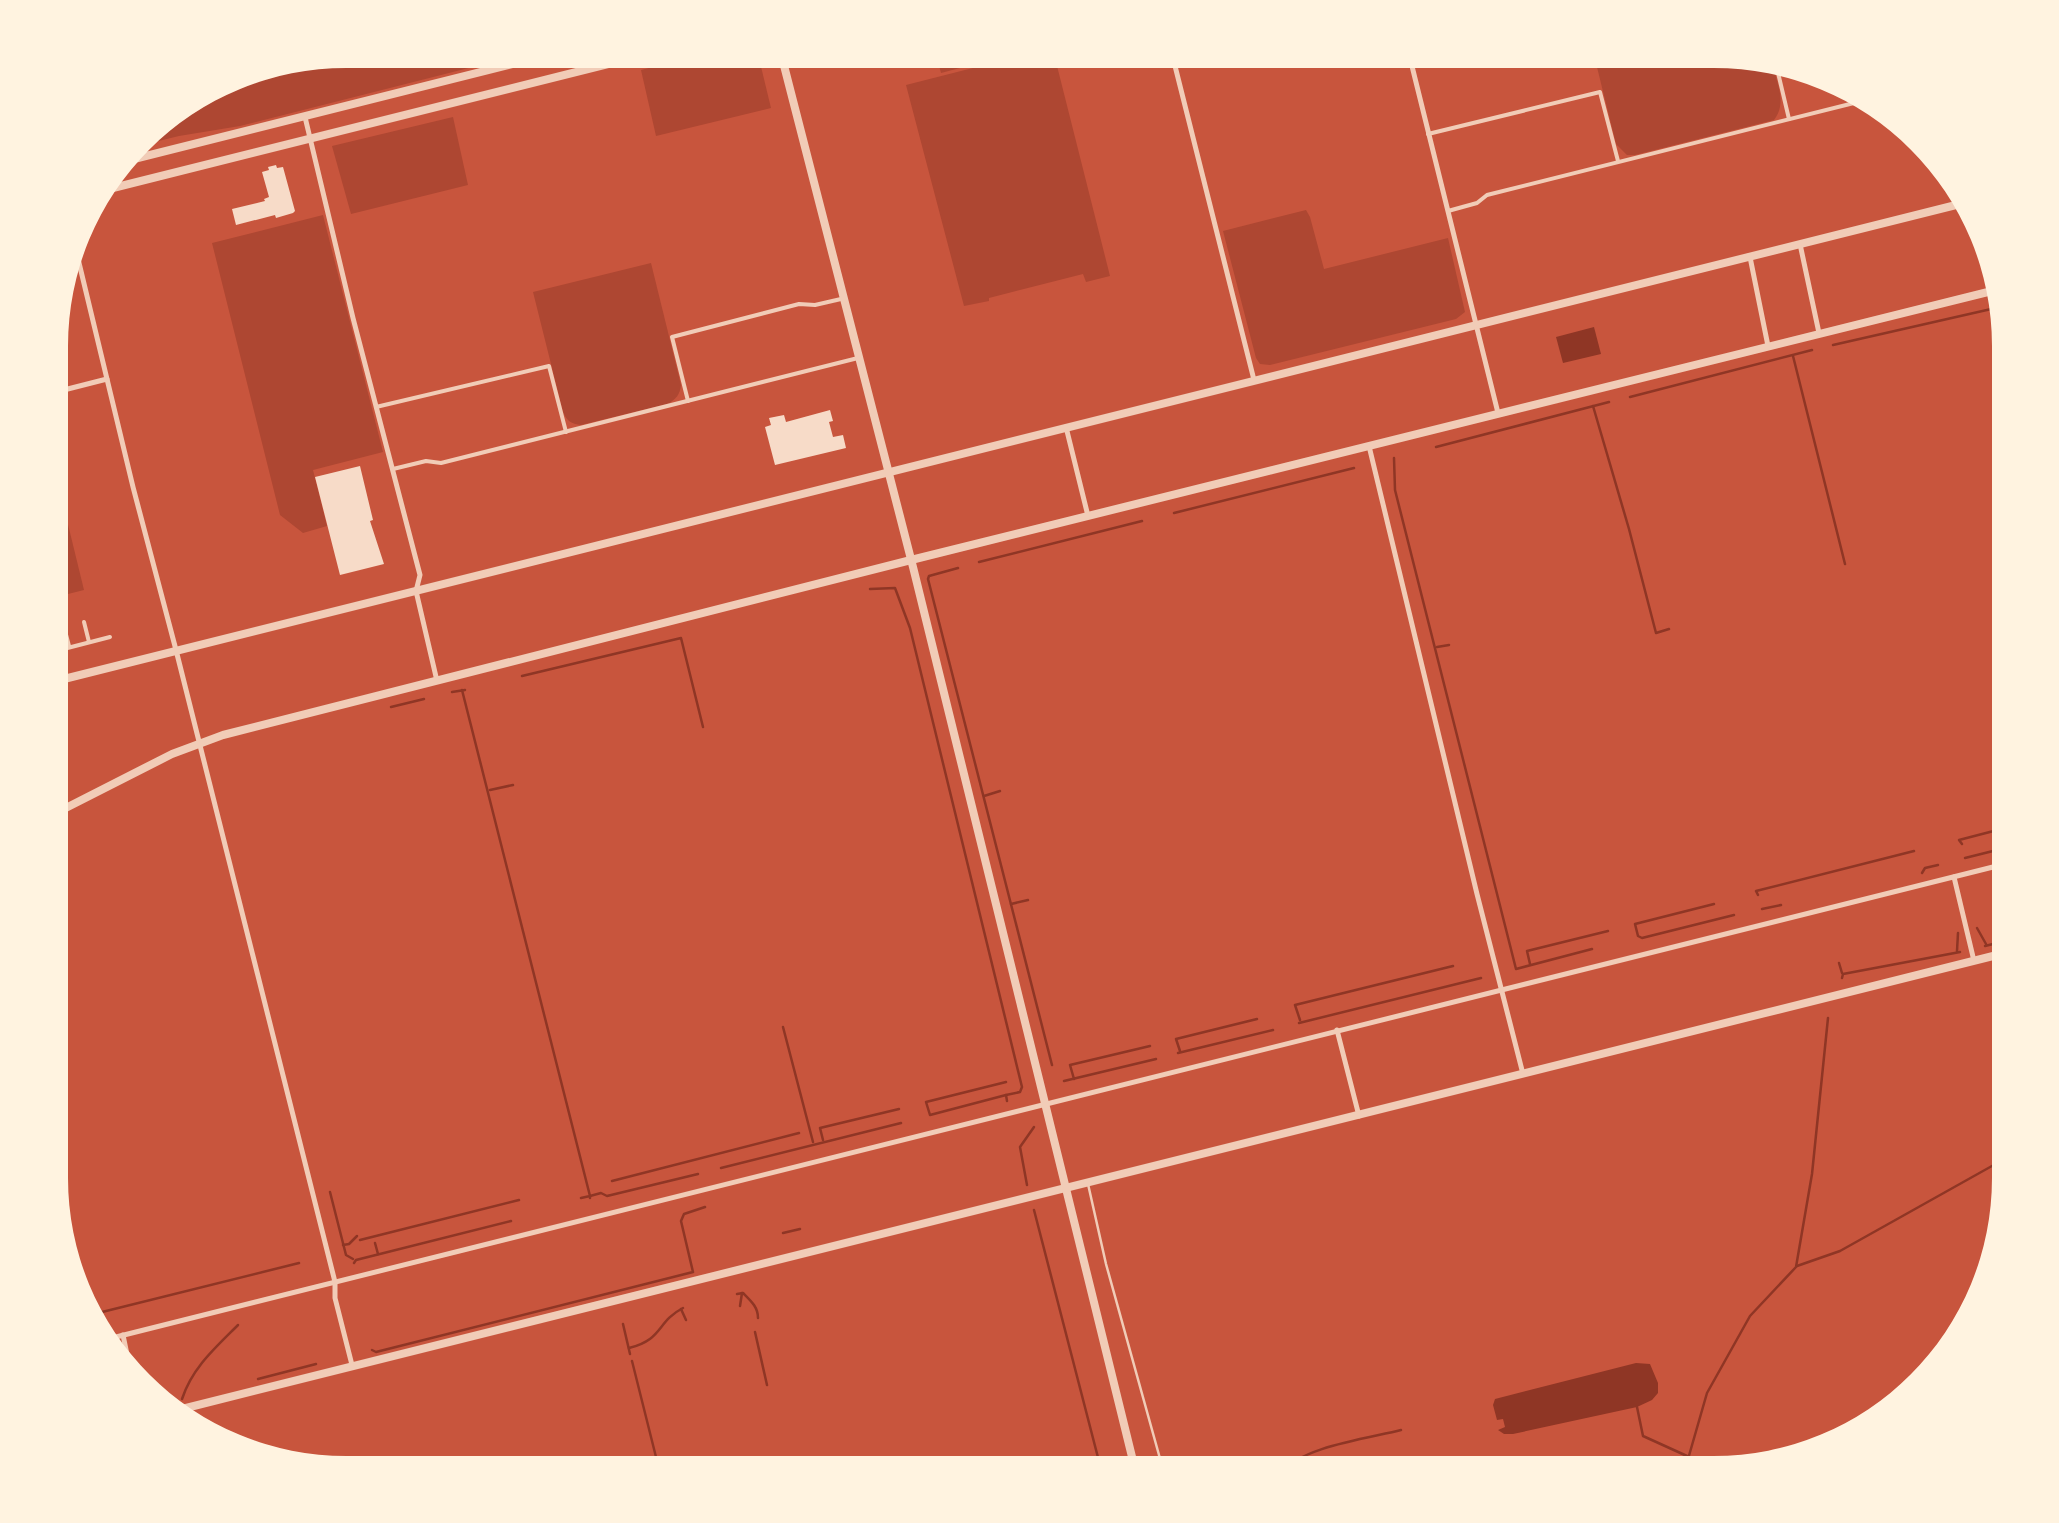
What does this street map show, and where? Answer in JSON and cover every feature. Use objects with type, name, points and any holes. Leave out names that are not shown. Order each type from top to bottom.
[{"type":"street","points":[[141,157],[497,68]]},
{"type":"street","points":[[118,187],[593,68]]},
{"type":"street","points":[[785,68],[911,560],[1132,1456]]},
{"type":"street","points":[[1176,68],[1254,380]]},
{"type":"street","points":[[1412,68],[1498,413]]},
{"type":"street","points":[[1779,75],[1789,119]]},
{"type":"street","points":[[1428,134],[1600,92],[1618,162]]},
{"type":"street","points":[[1448,211],[1477,204],[1487,195],[1852,104]]},
{"type":"street","points":[[305,117],[420,575],[416,591],[437,681]]},
{"type":"street","points":[[68,678],[1953,206]]},
{"type":"street","points":[[1800,244],[1819,333]]},
{"type":"street","points":[[1750,257],[1768,346]]},
{"type":"street","points":[[80,265],[335,1282],[335,1298],[352,1368]]},
{"type":"street","points":[[68,807],[172,754],[238,731],[1986,292]]},
{"type":"street","points":[[688,401],[672,337],[799,304],[815,305],[843,298]]},
{"type":"street","points":[[393,470],[426,461],[441,463],[858,358]]},
{"type":"street","points":[[376,407],[549,366],[566,432]]},
{"type":"street","points":[[68,389],[107,379]]},
{"type":"street","points":[[1066,427],[1088,516]]},
{"type":"street","points":[[1369,446],[1523,1075]]},
{"type":"street","points":[[84,622],[90,642]]},
{"type":"street","points":[[68,643],[69,647],[110,637]]},
{"type":"street","points":[[117,1336],[1991,868]]},
{"type":"street","points":[[1954,877],[1974,961]]},
{"type":"street","points":[[190,1407],[1991,956]]},
{"type":"street","points":[[1337,1030],[1358,1116]]},
{"type":"street","points":[[123,1335],[125,1347]]},
{"type":"lane","points":[[1087,1183],[1159,1456]]},
{"type":"shaded area","points":[[345,68],[469,68],[240,126],[156,142],[206,105],[273,77]]},
{"type":"shaded area","points":[[761,68],[771,108],[656,136],[641,70]]},
{"type":"shaded area","points":[[973,68],[1058,68],[1110,276],[1086,282],[1083,274],[964,306],[906,85]]},
{"type":"shaded area","points":[[1597,68],[1732,68],[1775,75],[1780,106],[1774,120],[1635,155],[1627,155],[1616,144]]},
{"type":"shaded area","points":[[453,117],[468,185],[351,214],[332,146]]},
{"type":"shaded area","points":[[1306,210],[1324,269],[1448,238],[1465,312],[1456,319],[1270,365],[1260,364],[1223,231]]},
{"type":"shaded area","points":[[323,215],[383,452],[313,470],[327,526],[303,533],[280,515],[212,243]]},
{"type":"shaded area","points":[[651,263],[681,385],[679,394],[667,404],[581,425],[572,423],[563,412],[533,292]]},
{"type":"shaded area","points":[[1594,327],[1601,354],[1563,363],[1556,337]]},
{"type":"shaded area","points":[[68,524],[84,590],[68,594]]},
{"type":"shaded area","points":[[1636,1363],[1650,1364],[1658,1383],[1658,1393],[1652,1400],[1637,1407],[1513,1434],[1498,1430],[1505,1427],[1503,1419],[1497,1420],[1495,1399]]},
{"type":"building","points":[[276,165],[283,167],[295,211],[236,225],[232,209],[269,197],[262,172]]},
{"type":"building","points":[[830,410],[833,437],[843,435],[846,448],[775,465],[765,427],[771,425],[769,418],[784,415],[786,422]]},
{"type":"building","points":[[360,466],[373,520],[370,521],[384,564],[340,575],[315,477]]},
{"type":"waterway","points":[[1833,345],[1989,310]]},
{"type":"waterway","points":[[1630,397],[1812,350]]},
{"type":"waterway","points":[[1793,356],[1845,564]]},
{"type":"waterway","points":[[1436,447],[1609,402]]},
{"type":"waterway","points":[[1593,406],[1656,633],[1669,629]]},
{"type":"waterway","points":[[1394,458],[1395,490],[1516,969],[1592,949]]},
{"type":"waterway","points":[[1174,513],[1354,468]]},
{"type":"waterway","points":[[979,562],[1142,521]]},
{"type":"waterway","points":[[958,568],[928,579],[1052,1065]]},
{"type":"waterway","points":[[870,589],[895,588],[910,628],[1022,1087],[1020,1092],[1006,1095]]},
{"type":"waterway","points":[[522,676],[681,638],[703,727]]},
{"type":"waterway","points":[[1437,647],[1449,645]]},
{"type":"waterway","points":[[462,690],[590,1196],[581,1198]]},
{"type":"waterway","points":[[452,692],[465,690]]},
{"type":"waterway","points":[[391,707],[424,699]]},
{"type":"waterway","points":[[490,790],[513,785]]},
{"type":"waterway","points":[[984,796],[1000,791]]},
{"type":"waterway","points":[[1962,844],[1959,840],[1991,832]]},
{"type":"waterway","points":[[1758,895],[1756,891],[1914,851]]},
{"type":"waterway","points":[[1965,858],[1991,852]]},
{"type":"waterway","points":[[1922,873],[1925,868],[1938,865]]},
{"type":"waterway","points":[[1011,904],[1028,900]]},
{"type":"waterway","points":[[1714,904],[1635,924],[1638,936],[1734,915]]},
{"type":"waterway","points":[[1762,909],[1781,905]]},
{"type":"waterway","points":[[1977,928],[1986,944]]},
{"type":"waterway","points":[[1530,964],[1527,951],[1608,931]]},
{"type":"waterway","points":[[1957,951],[1958,933]]},
{"type":"waterway","points":[[1985,946],[1991,944]]},
{"type":"waterway","points":[[1842,978],[1843,974],[1960,952]]},
{"type":"waterway","points":[[1839,963],[1842,973]]},
{"type":"waterway","points":[[1300,1020],[1295,1005],[1453,966]]},
{"type":"waterway","points":[[1299,1023],[1481,978]]},
{"type":"waterway","points":[[1689,1456],[1707,1393],[1750,1316],[1796,1267],[1812,1174],[1828,1018]]},
{"type":"waterway","points":[[1180,1051],[1176,1039],[1257,1019]]},
{"type":"waterway","points":[[783,1027],[813,1142]]},
{"type":"waterway","points":[[1178,1053],[1273,1030]]},
{"type":"waterway","points":[[1074,1079],[1070,1065],[1150,1046]]},
{"type":"waterway","points":[[1064,1081],[1156,1059]]},
{"type":"waterway","points":[[1006,1082],[926,1102],[930,1115],[1006,1095],[1007,1101]]},
{"type":"waterway","points":[[823,1140],[820,1128],[899,1109]]},
{"type":"waterway","points":[[721,1168],[901,1123]]},
{"type":"waterway","points":[[1027,1185],[1020,1147],[1034,1127]]},
{"type":"waterway","points":[[612,1181],[799,1133]]},
{"type":"waterway","points":[[1797,1266],[1840,1251],[1991,1167]]},
{"type":"waterway","points":[[590,1198],[698,1174]]},
{"type":"waterway","points":[[330,1192],[346,1255],[353,1259]]},
{"type":"waterway","points":[[360,1240],[519,1200]]},
{"type":"waterway","points":[[372,1350],[693,1272],[681,1221],[684,1214],[705,1207]]},
{"type":"waterway","points":[[1034,1210],[1097,1456]]},
{"type":"waterway","points":[[354,1263],[511,1221]]},
{"type":"waterway","points":[[783,1233],[800,1229]]},
{"type":"waterway","points":[[343,1245],[357,1236]]},
{"type":"waterway","points":[[375,1243],[378,1254]]},
{"type":"waterway","points":[[103,1312],[299,1263]]},
{"type":"waterway","points":[[740,1306],[742,1293]]},
{"type":"waterway","points":[[737,1294],[743,1293],[751,1302],[758,1318]]},
{"type":"waterway","points":[[629,1348],[648,1340],[683,1308]]},
{"type":"waterway","points":[[681,1309],[686,1320]]},
{"type":"waterway","points":[[623,1324],[630,1354]]},
{"type":"waterway","points":[[182,1399],[198,1368],[238,1325]]},
{"type":"waterway","points":[[755,1332],[767,1385]]},
{"type":"waterway","points":[[632,1361],[656,1455]]},
{"type":"waterway","points":[[258,1379],[316,1364]]},
{"type":"waterway","points":[[1637,1407],[1643,1436],[1687,1456]]},
{"type":"waterway","points":[[1304,1456],[1401,1430]]}]
